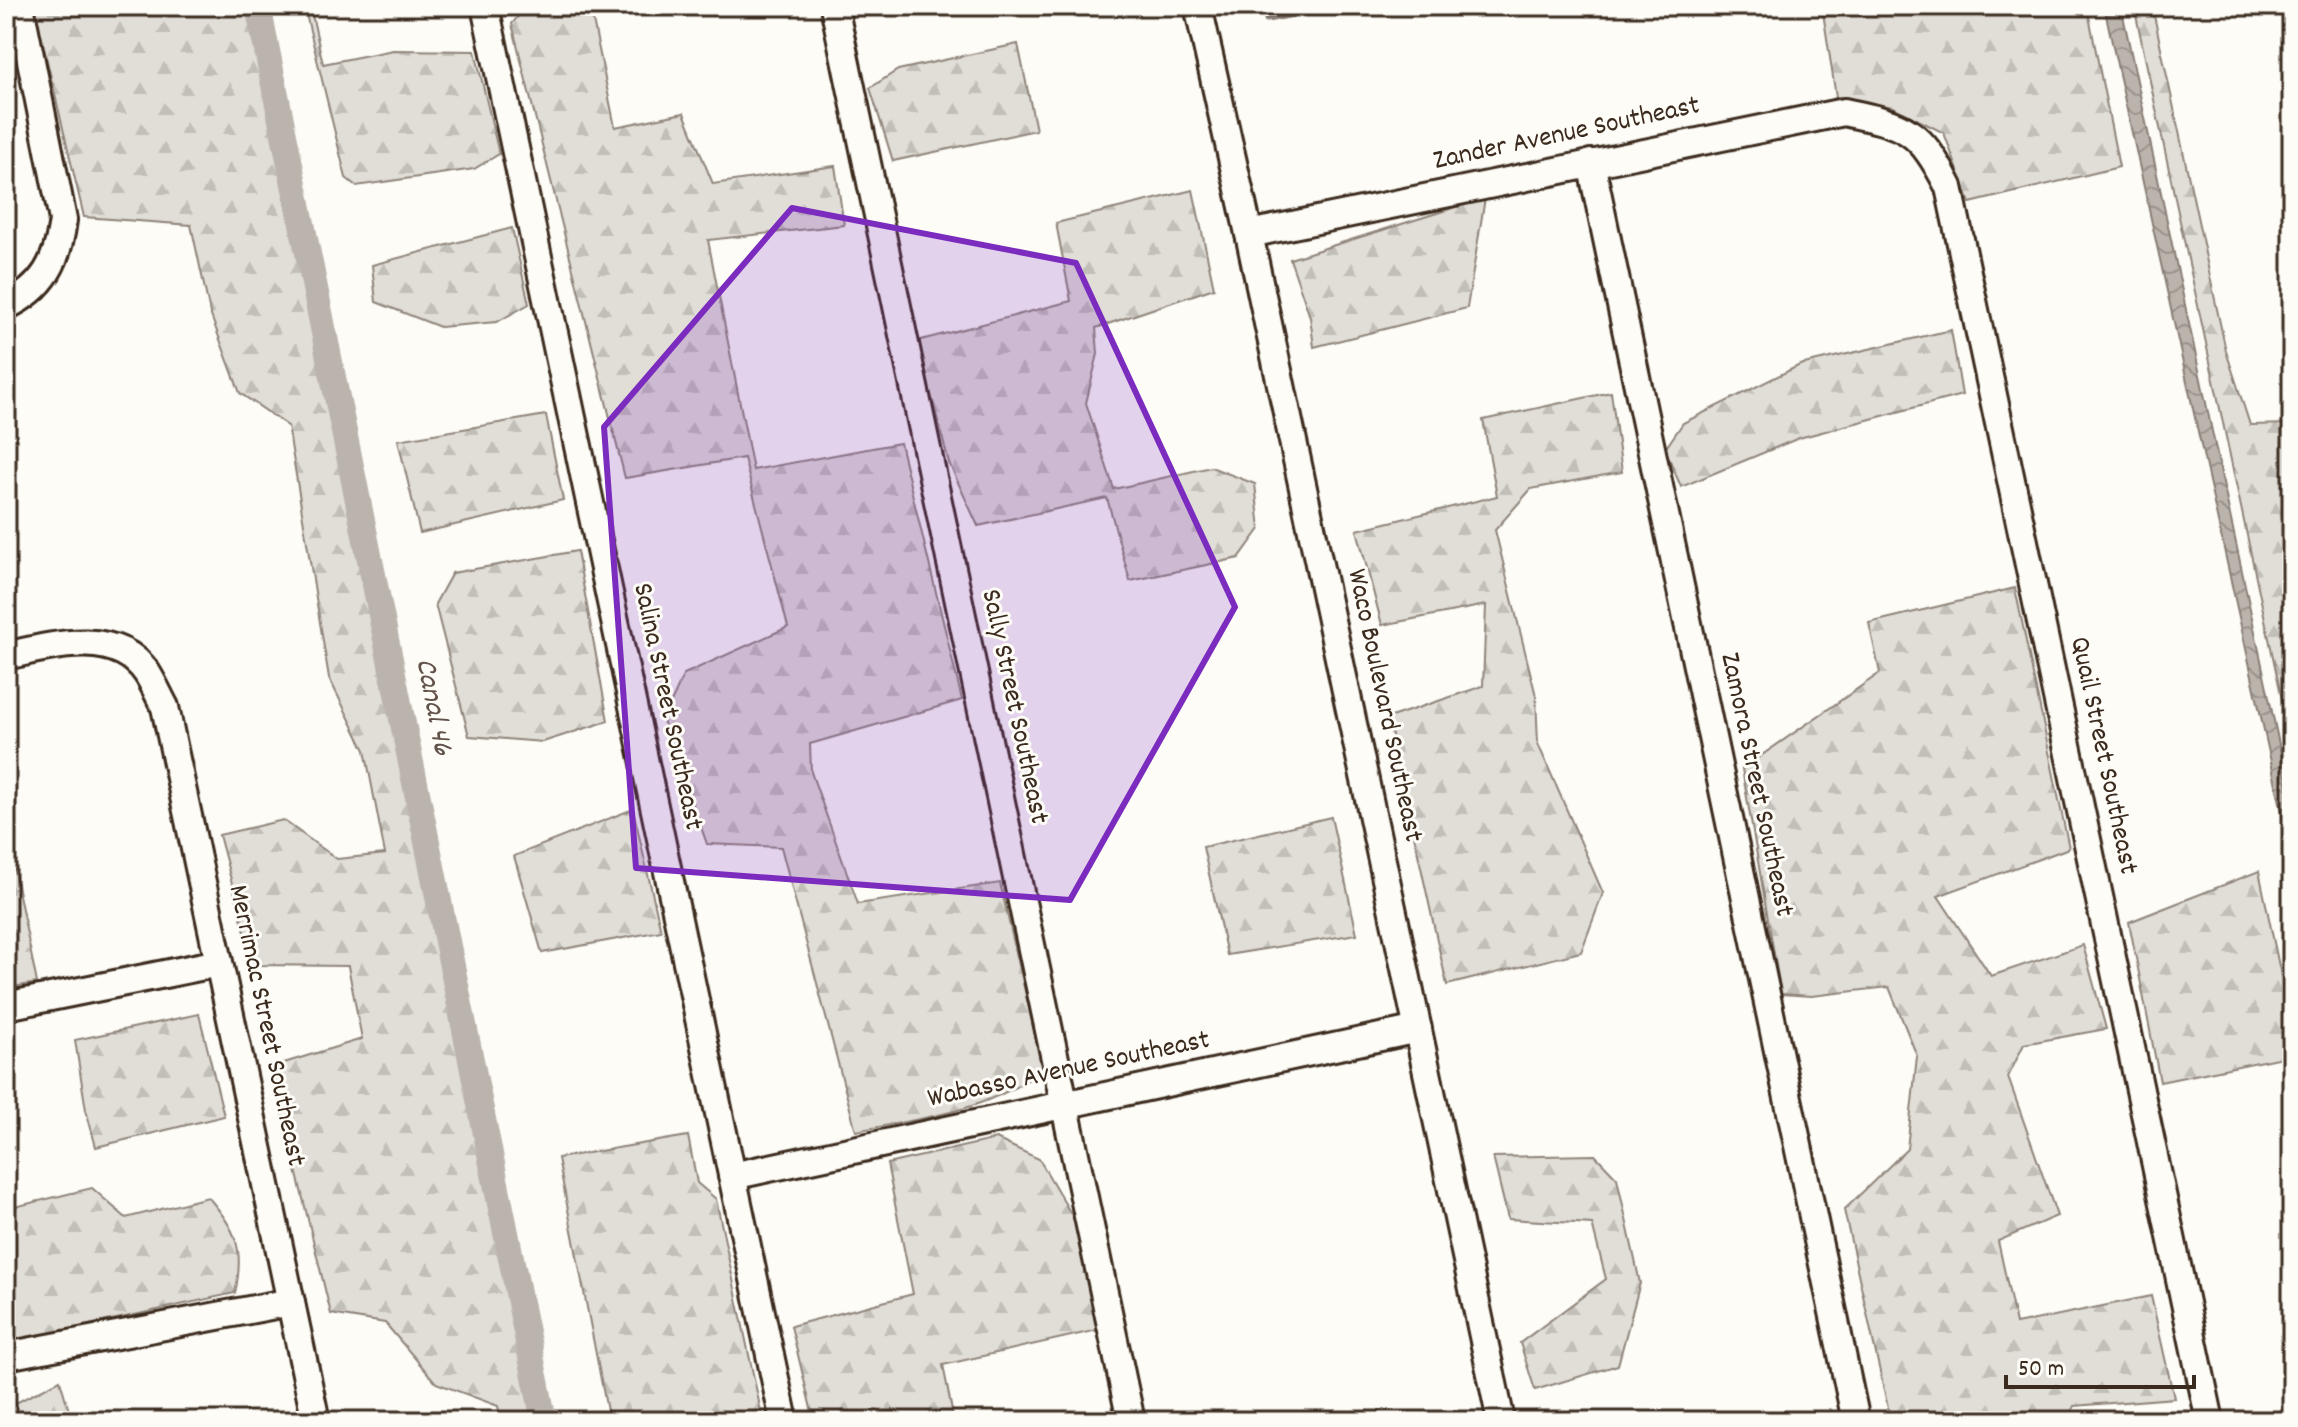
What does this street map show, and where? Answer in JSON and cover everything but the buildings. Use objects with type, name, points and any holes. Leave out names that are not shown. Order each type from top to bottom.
[{"type":"street","points":[[6,306],[25,297],[47,276],[59,250],[63,220],[20,6]]},
{"type":"street","name":"Salina Street Southeast","points":[[485,6],[784,1421]]},
{"type":"street","name":"Sally Street Southeast","points":[[834,6],[1131,1421]]},
{"type":"street","name":"Waco Boulevard Southeast","points":[[1198,6],[1501,1421]]},
{"type":"street","name":"Zander Avenue Southeast","points":[[1249,234],[1844,112],[1898,123]]},
{"type":"street","name":"Quail Street Southeast","points":[[1898,123],[1929,148],[1949,187],[2210,1421]]},
{"type":"street","name":"Zamora Street Southeast","points":[[1591,163],[1856,1421]]},
{"type":"street","name":"Merrimac Street Southeast","points":[[6,656],[64,643],[104,645],[127,656],[146,671],[165,707],[316,1421]]},
{"type":"street","points":[[6,1006],[219,963]]},
{"type":"street","name":"Wabasso Avenue Southeast","points":[[732,1176],[1418,1029]]},
{"type":"street","points":[[6,1356],[291,1302]]},
{"type":"highlighted area","points":[[792,208],[1076,263],[1235,607],[1070,900],[636,868],[604,427]]},
{"type":"green space","points":[[34,6],[249,6],[534,1421],[501,1421],[498,1406],[436,1383],[385,1323],[331,1314],[271,1067],[362,1039],[348,966],[254,965],[219,835],[283,820],[337,859],[385,854],[365,750],[329,678],[288,426],[240,393],[210,313],[191,225],[84,217]]},
{"type":"green space","points":[[304,6],[325,6],[311,10],[323,64],[393,50],[475,51],[499,154],[474,169],[356,186],[346,178]]},
{"type":"green space","points":[[526,6],[590,6],[615,127],[684,113],[713,184],[835,166],[844,225],[708,240],[753,470],[900,443],[962,700],[810,744],[811,772],[858,904],[1000,883],[1043,1069],[1000,1095],[930,1117],[856,1131],[781,847],[707,844],[663,720],[684,674],[788,627],[744,458],[625,478],[512,24]]},
{"type":"green space","points":[[1822,6],[2087,6],[2119,167],[1970,203],[1944,133],[1893,107],[1836,97]]},
{"type":"green space","points":[[2134,6],[2152,6],[2226,351],[2250,425],[2292,424],[2292,746]]},
{"type":"green space","points":[[1018,44],[1036,130],[893,161],[870,88],[898,70]]},
{"type":"green space","points":[[1193,190],[1214,288],[1096,328],[1098,354],[1086,403],[1114,489],[1211,467],[1255,484],[1260,529],[1239,558],[1130,581],[1107,498],[978,526],[949,463],[917,341],[1071,301],[1056,223]]},
{"type":"green space","points":[[1485,198],[1467,308],[1314,347],[1310,317],[1290,259]]},
{"type":"green space","points":[[512,228],[529,304],[497,322],[440,327],[376,302],[372,265]]},
{"type":"green space","points":[[1951,330],[1962,395],[1799,438],[1681,487],[1665,449],[1683,423],[1800,365]]},
{"type":"green space","points":[[1611,392],[1622,472],[1531,489],[1495,530],[1536,696],[1538,744],[1603,893],[1581,952],[1447,985],[1388,718],[1483,686],[1486,605],[1382,625],[1357,530],[1497,496],[1483,420]]},
{"type":"green space","points":[[546,415],[563,500],[420,533],[398,440]]},
{"type":"green space","points":[[577,551],[608,721],[543,742],[469,736],[435,604],[452,573]]},
{"type":"green space","points":[[2015,588],[2069,848],[1938,896],[1991,976],[2083,945],[2106,1029],[2024,1044],[2008,1077],[2057,1216],[1998,1241],[2016,1324],[2151,1296],[2174,1398],[2074,1406],[2067,1421],[1890,1417],[1844,1210],[1907,1149],[1917,1056],[1889,987],[1811,996],[1781,994],[1742,769],[1880,673],[1869,623]]},
{"type":"green space","points":[[633,809],[661,931],[542,953],[514,856]]},
{"type":"green space","points":[[1331,817],[1357,934],[1227,955],[1203,847]]},
{"type":"green space","points":[[6,831],[37,983],[6,988]]},
{"type":"green space","points":[[2259,871],[2292,1028],[2292,1055],[2160,1082],[2129,922]]},
{"type":"green space","points":[[199,1014],[224,1116],[96,1147],[86,1110],[75,1040]]},
{"type":"green space","points":[[688,1136],[697,1183],[716,1199],[763,1421],[609,1421],[558,1158]]},
{"type":"green space","points":[[996,1139],[1039,1159],[1081,1231],[1102,1329],[943,1365],[954,1421],[814,1421],[791,1326],[913,1294],[887,1164]]},
{"type":"green space","points":[[1595,1155],[1617,1178],[1640,1283],[1618,1365],[1535,1390],[1520,1343],[1606,1279],[1592,1224],[1508,1219],[1493,1157]]},
{"type":"green space","points":[[92,1188],[126,1218],[208,1197],[236,1240],[239,1264],[235,1293],[6,1343],[6,1209]]},
{"type":"green space","points":[[60,1380],[72,1421],[6,1421],[6,1408]]},
{"type":"water","points":[[2104,6],[2121,6],[2292,805],[2292,857]]},
{"type":"waterway","name":"Canal 46","points":[[258,6],[544,1421]]},
{"type":"waterway","points":[[1267,19],[1336,6]]}]
